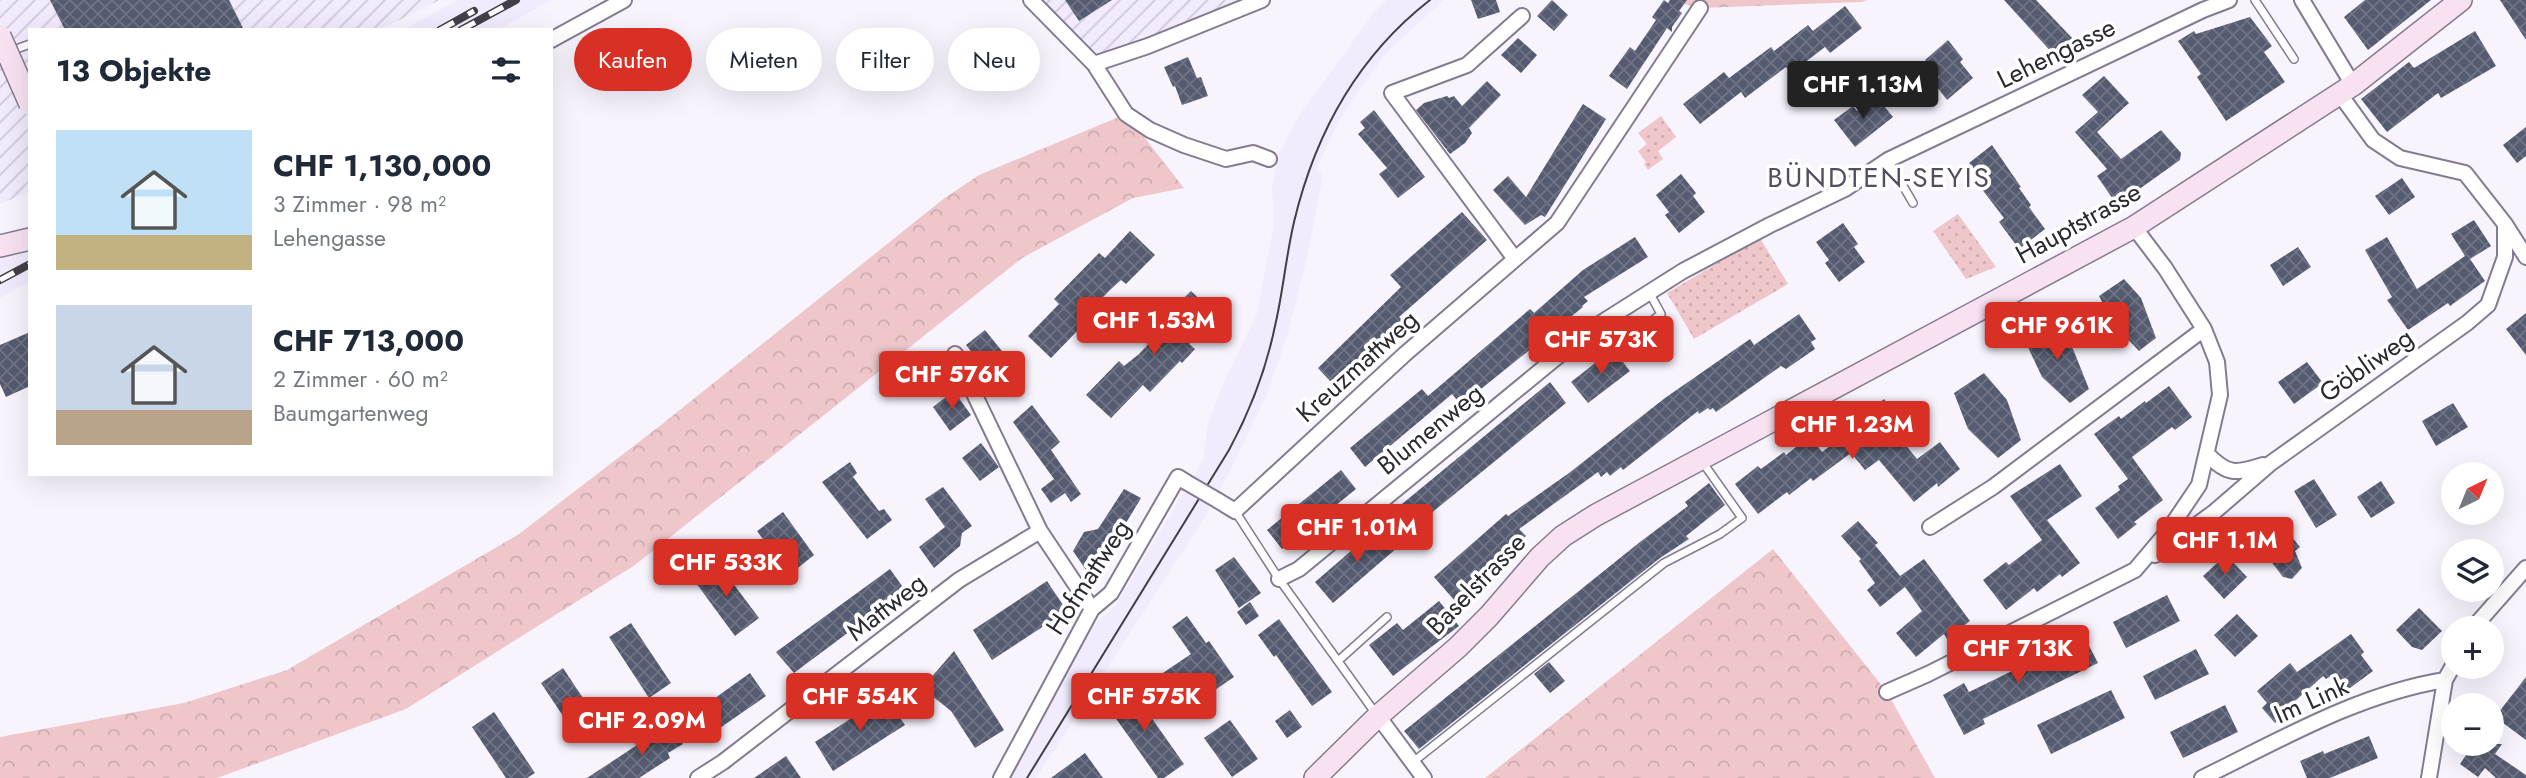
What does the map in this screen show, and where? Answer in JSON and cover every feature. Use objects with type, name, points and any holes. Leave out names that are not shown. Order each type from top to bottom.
[{"type":"main road","name":"Hauptstrasse","points":[[1701,460],[2134,227],[2346,89],[2461,0]]},
{"type":"main road","points":[[0,36],[28,99]]},
{"type":"main road","points":[[0,246],[28,239]]},
{"type":"main road","name":"Baselstrasse","points":[[1315,778],[1378,716],[1458,647],[1540,557],[1563,536],[1596,515],[1701,460]]},
{"type":"street","points":[[553,39],[624,0]]},
{"type":"street","points":[[1031,0],[1094,64],[1126,114],[1150,130],[1226,159],[1253,153],[1269,159]]},
{"type":"street","points":[[1094,64],[1148,46],[1262,0]]},
{"type":"street","name":"Lehengasse","points":[[1683,271],[1845,189],[1888,160],[2229,0]]},
{"type":"street","points":[[2302,0],[2373,140],[2400,158],[2465,173],[2505,224],[2526,257]]},
{"type":"street","name":"Kreuzmattweg","points":[[1235,511],[1405,354],[1557,223],[1699,8]]},
{"type":"street","points":[[1515,259],[1392,93],[1467,65],[1522,16]]},
{"type":"street","name":"Göbliweg","points":[[2134,570],[2213,513],[2271,463],[2467,323],[2488,305],[2505,257],[2505,224]]},
{"type":"street","points":[[1886,692],[1928,674],[2134,570],[2168,531],[2199,485],[2220,395],[2217,362],[2204,329],[2165,268],[2134,227]]},
{"type":"street","name":"Blumenweg","points":[[1279,579],[1299,569],[1574,342],[1648,291],[1683,271]]},
{"type":"street","points":[[1930,527],[1993,487],[2204,329]]},
{"type":"street","points":[[955,354],[1040,531],[1092,609]]},
{"type":"street","name":"Göbliweg","points":[[2207,454],[2222,469],[2239,472],[2271,463]]},
{"type":"street","name":"Hofmattweg","points":[[1001,778],[1092,609],[1111,593],[1182,480],[1235,511]]},
{"type":"street","name":"Mattweg","points":[[698,778],[723,762],[959,580],[1040,531]]},
{"type":"street","points":[[2484,616],[2526,568]]},
{"type":"street","points":[[2429,778],[2445,680]]},
{"type":"street","name":"Im Link","points":[[2202,778],[2337,712],[2423,684],[2445,680]]},
{"type":"street","points":[[1378,716],[1424,778]]},
{"type":"lane","points":[[2255,0],[2294,58]]},
{"type":"lane","points":[[0,55],[28,45]]},
{"type":"lane","points":[[1888,160],[1913,203]]},
{"type":"lane","points":[[1615,313],[1632,336],[1661,314],[1648,291]]},
{"type":"lane","points":[[1412,763],[1664,563],[1720,534],[1742,518],[1701,460]]},
{"type":"lane","points":[[1235,511],[1279,579],[1378,716]]},
{"type":"lane","points":[[1338,661],[1387,617]]},
{"type":"shaded area","points":[[0,0],[440,0],[383,28],[28,28],[28,192],[0,204]]},
{"type":"shaded area","points":[[458,0],[552,0],[501,28],[407,28]]},
{"type":"shaded area","points":[[1031,0],[1262,0],[1094,64]]},
{"type":"shaded area","points":[[1387,0],[1444,0],[1386,53],[1347,108],[1316,170],[1323,174],[1308,253],[1288,333],[1266,397],[1209,511],[1036,778],[1009,778],[1090,629],[1115,606],[1203,460],[1207,428],[1222,386],[1257,314],[1274,224],[1272,186],[1278,154],[1299,116],[1372,15]]},
{"type":"shaded area","points":[[28,234],[28,282],[0,298],[0,249]]},
{"type":"green space","points":[[1668,0],[1868,0],[1700,8]]},
{"type":"green space","points":[[1126,114],[1184,188],[1133,198],[1022,258],[635,565],[406,709],[217,778],[0,778],[0,737],[184,703],[287,670],[519,534],[661,425],[942,200],[979,175]]},
{"type":"green space","points":[[1661,116],[1676,137],[1658,151],[1663,159],[1648,170],[1638,151],[1647,144],[1638,133]]},
{"type":"green space","points":[[1958,214],[1996,267],[1966,279],[1933,231]]},
{"type":"green space","points":[[1760,238],[1788,284],[1694,339],[1667,293]]},
{"type":"green space","points":[[1773,549],[1887,692],[1935,778],[1485,778]]},
{"type":"building","points":[[50,0],[229,0],[243,28],[64,28]]},
{"type":"building","points":[[1065,0],[1112,0],[1079,21]]},
{"type":"building","points":[[1471,0],[1496,0],[1500,12],[1478,19]]},
{"type":"building","points":[[1552,0],[1568,15],[1554,31],[1537,16]]},
{"type":"building","points":[[1664,0],[1668,3],[1670,0],[1687,0],[1679,11],[1682,13],[1672,27],[1672,32],[1667,28],[1627,89],[1609,76],[1630,47],[1635,51],[1656,20],[1652,17]]},
{"type":"building","points":[[2004,0],[2036,0],[2074,40],[2056,57]]},
{"type":"building","points":[[2365,0],[2431,0],[2368,50],[2344,17]]},
{"type":"building","points":[[2500,0],[2526,0],[2526,40]]},
{"type":"building","points":[[1845,6],[1862,28],[1830,53],[1825,47],[1791,73],[1786,67],[1745,98],[1741,92],[1700,124],[1683,104],[1724,72],[1729,78],[1771,47],[1774,51],[1808,25],[1813,31]]},
{"type":"building","points":[[2250,17],[2272,46],[2264,52],[2285,82],[2226,121],[2197,77],[2201,74],[2178,41],[2194,31],[2196,34]]},
{"type":"building","points":[[2475,31],[2496,66],[2441,98],[2438,93],[2387,132],[2361,99],[2409,62],[2414,68]]},
{"type":"building","points":[[1518,38],[1537,55],[1521,73],[1501,55]]},
{"type":"building","points":[[1948,40],[1973,78],[1947,100],[1933,82],[1939,77],[1925,60]]},
{"type":"building","points":[[1188,57],[1197,78],[1201,77],[1208,96],[1182,105],[1164,67]]},
{"type":"building","points":[[2104,76],[2129,103],[2097,132],[2121,159],[2161,130],[2181,153],[2180,160],[2117,205],[2097,176],[2107,169],[2075,132],[2098,112],[2082,95]]},
{"type":"building","points":[[1487,81],[1501,95],[1469,128],[1472,133],[1465,143],[1450,154],[1416,110],[1424,103],[1447,96],[1454,96],[1462,106]]},
{"type":"building","points":[[1876,96],[1893,117],[1855,147],[1834,120],[1853,106],[1857,111]]},
{"type":"building","points":[[1583,104],[1606,119],[1545,217],[1541,215],[1525,225],[1493,190],[1508,176],[1526,197]]},
{"type":"building","points":[[1374,110],[1425,177],[1398,198],[1379,174],[1387,168],[1358,134],[1365,128],[1360,122]]},
{"type":"building","points":[[2526,127],[2526,156],[2517,163],[2503,145]]},
{"type":"building","points":[[1992,145],[2021,187],[2019,188],[2031,205],[2029,207],[2045,229],[2019,249],[1999,222],[2004,218],[1974,179],[1979,175],[1969,163]]},
{"type":"building","points":[[1681,174],[1696,193],[1693,196],[1705,212],[1679,233],[1665,215],[1669,212],[1656,195]]},
{"type":"building","points":[[2402,178],[2415,197],[2389,215],[2375,196]]},
{"type":"building","points":[[1462,212],[1487,240],[1399,317],[1407,325],[1376,353],[1380,358],[1342,394],[1318,368],[1401,287],[1390,275]]},
{"type":"building","points":[[2474,220],[2491,246],[2470,259],[2485,281],[2450,306],[2448,303],[2408,330],[2387,300],[2392,297],[2365,250],[2387,237],[2417,289],[2465,256],[2451,234]]},
{"type":"building","points":[[1843,223],[1858,244],[1854,247],[1865,262],[1839,282],[1825,263],[1829,260],[1816,242]]},
{"type":"building","points":[[1130,231],[1155,255],[1126,284],[1121,280],[1109,291],[1079,322],[1083,325],[1051,358],[1028,336],[1059,304],[1054,299],[1099,253],[1105,258]]},
{"type":"building","points":[[1635,237],[1648,257],[1584,297],[1588,301],[1583,307],[1461,405],[1452,394],[1365,467],[1350,448],[1422,389],[1428,396],[1530,309],[1534,313],[1583,270]]},
{"type":"building","points":[[2298,247],[2311,267],[2283,286],[2270,265]]},
{"type":"building","points":[[2124,279],[2141,298],[2156,338],[2139,351],[2114,325],[2099,296]]},
{"type":"building","points":[[1191,291],[1216,315],[1189,344],[1195,349],[1150,392],[1143,385],[1111,418],[1086,395],[1119,361],[1124,366],[1139,354],[1168,324],[1163,319]]},
{"type":"building","points":[[2526,313],[2526,355],[2506,329]]},
{"type":"building","points":[[1799,314],[1816,339],[1811,342],[1815,349],[1786,369],[1781,366],[1716,412],[1713,408],[1699,414],[1698,411],[1623,470],[1621,467],[1610,476],[1607,472],[1601,477],[1598,472],[1519,529],[1526,536],[1454,600],[1434,577],[1506,514],[1508,516],[1569,473],[1665,398],[1750,339],[1754,345]]},
{"type":"building","points":[[2049,319],[2073,349],[2089,389],[2070,403],[2042,377],[2025,341]]},
{"type":"building","points":[[985,330],[1014,366],[995,382],[966,345]]},
{"type":"building","points":[[28,333],[28,387],[6,397],[0,384],[0,345]]},
{"type":"building","points":[[1613,349],[1630,371],[1588,403],[1571,382]]},
{"type":"building","points":[[2307,362],[2323,383],[2294,404],[2278,382]]},
{"type":"building","points":[[1984,373],[2007,400],[2021,440],[1998,458],[1968,429],[1954,393]]},
{"type":"building","points":[[1550,382],[1566,403],[1418,524],[1402,504]]},
{"type":"building","points":[[2169,386],[2192,417],[2175,430],[2172,427],[2132,457],[2163,500],[2134,522],[2137,524],[2118,539],[2095,508],[2120,490],[2118,486],[2128,479],[2094,434]]},
{"type":"building","points":[[954,391],[971,415],[950,431],[933,407]]},
{"type":"building","points":[[1884,399],[1908,430],[1899,437],[1917,459],[1940,442],[1960,469],[1914,502],[1879,460],[1865,470],[1851,453],[1813,481],[1811,478],[1789,495],[1787,492],[1758,514],[1735,484],[1758,466],[1761,469],[1784,452],[1786,455],[1810,436],[1822,452],[1862,422],[1859,418]]},
{"type":"building","points":[[2453,403],[2468,427],[2436,446],[2422,421]]},
{"type":"building","points":[[1032,405],[1060,442],[1051,450],[1081,494],[1071,502],[1065,493],[1051,503],[1041,489],[1054,479],[1013,422]]},
{"type":"building","points":[[981,443],[999,467],[980,481],[962,458]]},
{"type":"building","points":[[850,462],[857,473],[853,477],[879,511],[884,509],[892,520],[867,539],[822,482]]},
{"type":"building","points":[[2060,464],[2082,496],[2047,520],[2080,563],[2037,592],[2034,588],[2006,610],[1983,580],[2006,562],[2009,565],[2042,540],[2010,496]]},
{"type":"building","points":[[1341,470],[1356,489],[1282,549],[1267,530]]},
{"type":"building","points":[[2314,479],[2337,515],[2316,528],[2294,491]]},
{"type":"building","points":[[2381,481],[2395,503],[2371,518],[2357,497]]},
{"type":"building","points":[[1709,483],[1725,505],[1686,536],[1689,539],[1660,558],[1419,749],[1404,731],[1688,506],[1685,502]]},
{"type":"building","points":[[943,487],[972,526],[962,533],[960,546],[934,568],[919,547],[945,527],[925,499]]},
{"type":"building","points":[[1124,489],[1141,498],[1090,576],[1073,551],[1084,532],[1098,529]]},
{"type":"building","points":[[783,512],[814,555],[789,575],[757,531]]},
{"type":"building","points":[[1858,521],[1878,543],[1875,545],[1900,576],[1924,559],[1970,621],[1947,639],[1944,634],[1916,657],[1896,633],[1922,611],[1905,587],[1880,607],[1867,590],[1875,583],[1859,561],[1861,559],[1841,536]]},
{"type":"building","points":[[1380,526],[1398,547],[1333,603],[1315,582]]},
{"type":"building","points":[[2291,536],[2300,547],[2295,551],[2302,568],[2292,579],[2283,577],[2266,555]]},
{"type":"building","points":[[2226,555],[2247,577],[2224,599],[2203,576]]},
{"type":"building","points":[[1234,557],[1261,593],[1239,608],[1215,570]]},
{"type":"building","points":[[717,562],[759,618],[735,636],[693,579]]},
{"type":"building","points":[[890,569],[905,590],[794,673],[776,652]]},
{"type":"building","points":[[1047,581],[1067,611],[992,660],[973,630]]},
{"type":"building","points":[[2167,595],[2180,621],[2126,648],[2113,622]]},
{"type":"building","points":[[1439,601],[1459,626],[1393,676],[1369,645],[1397,623],[1403,630]]},
{"type":"building","points":[[1250,602],[1259,616],[1246,625],[1237,612]]},
{"type":"building","points":[[2419,608],[2441,632],[2422,650],[2412,647],[2396,630]]},
{"type":"building","points":[[2237,614],[2258,636],[2235,657],[2214,635]]},
{"type":"building","points":[[1187,616],[1206,643],[1209,641],[1234,677],[1181,713],[1157,677],[1191,654],[1172,627]]},
{"type":"building","points":[[1279,619],[1332,692],[1312,706],[1276,655],[1274,657],[1258,635]]},
{"type":"building","points":[[631,623],[671,683],[649,698],[609,637]]},
{"type":"building","points":[[2351,634],[2364,652],[2361,655],[2373,671],[2342,694],[2329,677],[2326,679],[2323,676],[2295,701],[2298,704],[2275,723],[2262,708],[2267,703],[2257,691],[2290,663],[2297,672]]},
{"type":"building","points":[[2084,636],[2098,663],[1983,719],[1985,724],[1964,735],[1943,695],[1964,683],[1969,692]]},
{"type":"building","points":[[2196,649],[2209,674],[2155,700],[2143,676]]},
{"type":"building","points":[[954,651],[1004,730],[975,748],[951,711],[922,688]]},
{"type":"building","points":[[1549,662],[1565,681],[1550,693],[1534,674]]},
{"type":"building","points":[[563,668],[593,713],[571,728],[541,683]]},
{"type":"building","points":[[750,673],[766,696],[717,730],[701,708]]},
{"type":"building","points":[[2526,677],[2526,740],[2504,724],[2504,705]]},
{"type":"building","points":[[1129,686],[1184,764],[1164,778],[1158,778],[1105,703]]},
{"type":"building","points":[[2111,690],[2125,718],[2051,754],[2037,725]]},
{"type":"building","points":[[885,696],[905,725],[833,771],[815,742]]},
{"type":"building","points":[[2225,705],[2238,732],[2183,758],[2170,732]]},
{"type":"building","points":[[1290,710],[1302,727],[1287,738],[1275,721]]},
{"type":"building","points":[[494,712],[535,773],[527,778],[506,778],[472,727]]},
{"type":"building","points":[[1230,720],[1258,759],[1232,777],[1204,738]]},
{"type":"building","points":[[669,724],[683,744],[668,753],[670,758],[639,778],[587,778]]},
{"type":"building","points":[[2369,736],[2378,758],[2330,778],[2307,778],[2300,761]]},
{"type":"building","points":[[1085,753],[1103,778],[1051,778]]},
{"type":"building","points":[[786,756],[801,778],[754,778]]},
{"type":"building","points":[[2465,756],[2498,756],[2526,775],[2526,778],[2496,778],[2485,768],[2478,777],[2460,764]]},
{"type":"tram line","points":[[1027,778],[1229,450],[1244,420],[1271,342],[1291,235],[1303,189],[1327,128],[1343,99],[1381,46],[1430,0]]},
{"type":"railway","points":[[465,28],[516,0]]},
{"type":"railway","points":[[444,28],[474,11]]},
{"type":"railway","points":[[0,280],[28,265]]},
{"type":"district","name":"BÜNDTEN-SEYIS","points":[[1879,177]]}]
